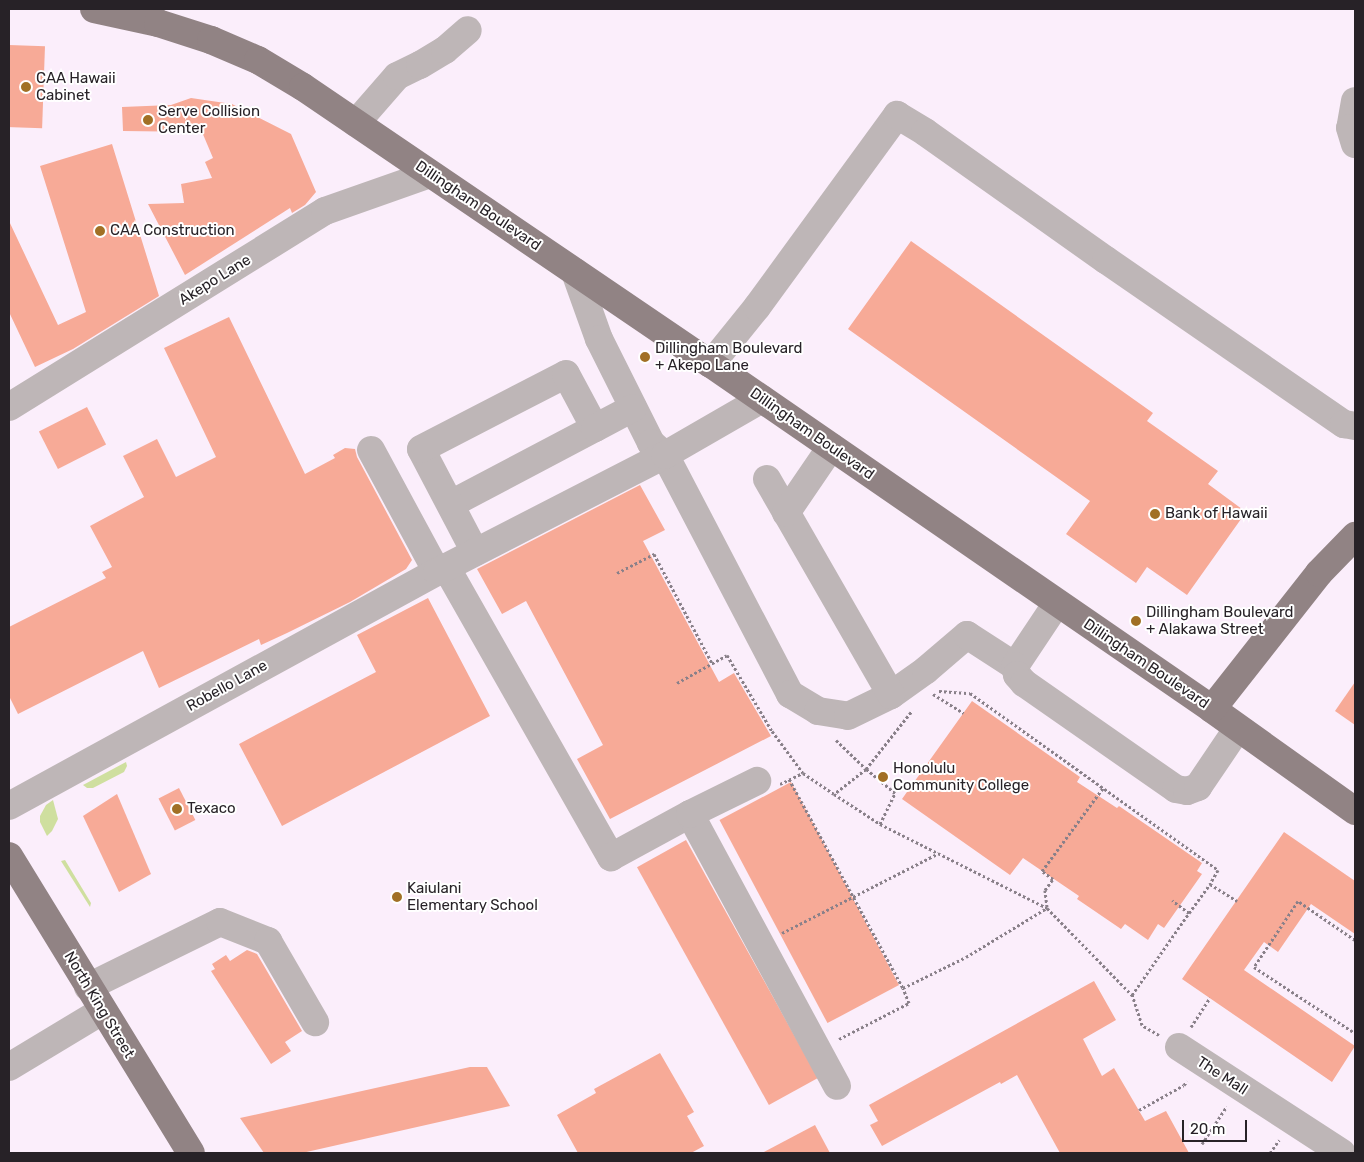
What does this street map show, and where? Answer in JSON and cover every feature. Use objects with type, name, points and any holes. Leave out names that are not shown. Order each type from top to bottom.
[{"type":"main road","name":"Dillingham Boulevard","points":[[94,9],[158,23],[211,40],[258,60],[356,123],[831,446],[1212,709],[1355,811]]},
{"type":"main road","points":[[1212,709],[1319,573],[1355,536]]},
{"type":"main road","name":"North King Street","points":[[9,856],[102,1011],[191,1153]]},
{"type":"street","points":[[356,123],[397,76],[420,66],[445,50],[468,30]]},
{"type":"street","points":[[1355,101],[1350,128],[1355,144]]},
{"type":"street","points":[[711,364],[757,307],[897,115],[925,132],[1106,260],[1344,424],[1355,426]]},
{"type":"street","name":"Akepo Lane","points":[[9,407],[325,211],[430,174]]},
{"type":"street","points":[[575,272],[599,339],[633,408],[651,443],[665,455],[790,694],[818,711],[848,716],[891,695],[926,670],[967,635],[1015,666]]},
{"type":"street","points":[[475,552],[421,449],[566,374],[595,428]]},
{"type":"street","name":"Robello Lane","points":[[9,806],[441,569],[665,455],[762,399]]},
{"type":"street","points":[[451,504],[633,408]]},
{"type":"street","points":[[786,513],[831,446]]},
{"type":"street","points":[[371,450],[611,857],[690,814],[764,784]]},
{"type":"street","points":[[767,479],[891,695]]},
{"type":"street","points":[[1058,603],[1015,666],[1016,675],[1024,683],[1176,788],[1187,790],[1198,787],[1238,728]]},
{"type":"street","points":[[690,814],[837,1086]]},
{"type":"street","points":[[88,987],[220,922],[268,941],[315,1022]]},
{"type":"street","points":[[9,1067],[102,1011]]},
{"type":"street","name":"The Mall","points":[[1189,1054],[1342,1153]]},
{"type":"path","points":[[617,573],[654,554],[712,663]]},
{"type":"path","points":[[677,683],[727,655],[772,731],[802,773],[880,824],[1047,908],[1132,995],[1142,1025],[1189,1054]]},
{"type":"path","points":[[964,713],[928,690],[970,693],[1218,870],[1132,995]]},
{"type":"path","points":[[834,794],[866,769],[917,705]]},
{"type":"path","points":[[831,735],[866,769],[895,792],[880,824]]},
{"type":"path","points":[[764,784],[789,780],[802,773]]},
{"type":"path","points":[[789,780],[851,897],[903,988],[909,1003],[832,1043]]},
{"type":"path","points":[[1047,908],[1046,890],[1053,879],[1042,871],[1102,788]]},
{"type":"path","points":[[779,935],[938,853]]},
{"type":"path","points":[[1210,884],[1236,901]]},
{"type":"path","points":[[1172,900],[1189,912]]},
{"type":"path","points":[[1355,940],[1298,901],[1254,967],[1355,1033]]},
{"type":"path","points":[[903,988],[966,957],[1047,908]]},
{"type":"path","points":[[1139,1110],[1184,1085],[1189,1054],[1210,998]]},
{"type":"path","points":[[1202,1144],[1239,1087]]},
{"type":"green space","points":[[126,762],[127,766],[124,772],[93,788],[87,788],[83,785]]},
{"type":"green space","points":[[53,800],[58,819],[47,836],[40,822],[40,816],[46,805]]},
{"type":"green space","points":[[65,860],[91,903],[90,907],[61,861]]},
{"type":"building","name":"CAA Hawaii Cabinet","points":[[9,45],[45,46],[42,128],[9,127]]},
{"type":"building","points":[[191,98],[232,104],[291,134],[316,192],[305,205],[292,213],[290,208],[185,275],[148,204],[184,203],[181,184],[212,178],[205,162],[213,158],[202,132],[123,131],[122,107],[171,105]]},
{"type":"building","name":"CAA Construction","points":[[112,144],[159,296],[73,349],[35,367],[9,312],[9,221],[58,325],[86,312],[40,166]]},
{"type":"building","points":[[911,241],[1153,413],[1147,421],[1218,471],[1208,484],[1246,512],[1187,595],[1147,567],[1136,583],[1066,534],[1090,501],[848,329]]},
{"type":"building","points":[[229,317],[305,474],[335,458],[333,455],[345,448],[355,449],[357,457],[412,560],[406,569],[350,602],[261,645],[259,639],[159,688],[143,651],[18,714],[9,696],[9,627],[106,578],[102,572],[112,567],[90,526],[144,497],[123,456],[157,439],[176,477],[216,457],[164,348]]},
{"type":"building","points":[[87,407],[106,444],[58,469],[39,432]]},
{"type":"building","points":[[640,485],[665,530],[643,541],[719,682],[734,673],[771,736],[610,819],[577,759],[603,745],[526,601],[502,614],[477,569]]},
{"type":"building","points":[[428,598],[490,716],[282,826],[239,744],[376,672],[357,635]]},
{"type":"building","points":[[1355,682],[1355,725],[1335,711]]},
{"type":"building","points":[[972,701],[1080,777],[1077,782],[1117,808],[1119,806],[1202,863],[1197,871],[1202,874],[1164,928],[1158,924],[1148,940],[1125,924],[1121,929],[1077,899],[1079,896],[1023,858],[1010,875],[902,799]]},
{"type":"building","points":[[791,782],[899,985],[827,1023],[719,820]]},
{"type":"building","name":"Texaco","points":[[179,788],[195,820],[175,831],[159,798]]},
{"type":"building","points":[[117,794],[151,874],[119,892],[83,816]]},
{"type":"building","points":[[1284,832],[1355,881],[1355,934],[1311,904],[1278,952],[1264,942],[1244,970],[1355,1046],[1332,1082],[1182,979]]},
{"type":"building","points":[[686,840],[818,1078],[769,1105],[637,867]]},
{"type":"building","points":[[247,950],[257,954],[302,1031],[285,1042],[291,1051],[271,1064],[211,971],[215,969],[212,964],[226,955],[230,961]]},
{"type":"building","points":[[1094,981],[1116,1020],[1083,1039],[1102,1076],[1114,1068],[1145,1121],[1166,1111],[1189,1153],[1060,1153],[1017,1075],[1001,1084],[1000,1082],[882,1146],[870,1125],[878,1121],[869,1105]]},
{"type":"building","points":[[660,1053],[694,1112],[687,1116],[704,1146],[691,1153],[578,1153],[557,1115],[596,1093],[594,1089]]},
{"type":"building","points":[[470,1067],[487,1067],[510,1106],[302,1153],[264,1153],[240,1118]]},
{"type":"building","points":[[815,1125],[830,1153],[762,1153]]},
{"type":"place","name":"CAA Hawaii Cabinet","points":[[26,87]]},
{"type":"place","name":"Serve Collision Center","points":[[148,120]]},
{"type":"place","name":"CAA Construction","points":[[100,231]]},
{"type":"place","name":"Dillingham Boulevard + Akepo Lane","points":[[645,357]]},
{"type":"place","name":"Bank of Hawaii","points":[[1155,514]]},
{"type":"place","name":"Dillingham Boulevard + Alakawa Street","points":[[1136,621]]},
{"type":"place","name":"Honolulu Community College","points":[[883,777]]},
{"type":"place","name":"Texaco","points":[[177,809]]},
{"type":"place","name":"Kaiulani Elementary School","points":[[397,897]]}]
